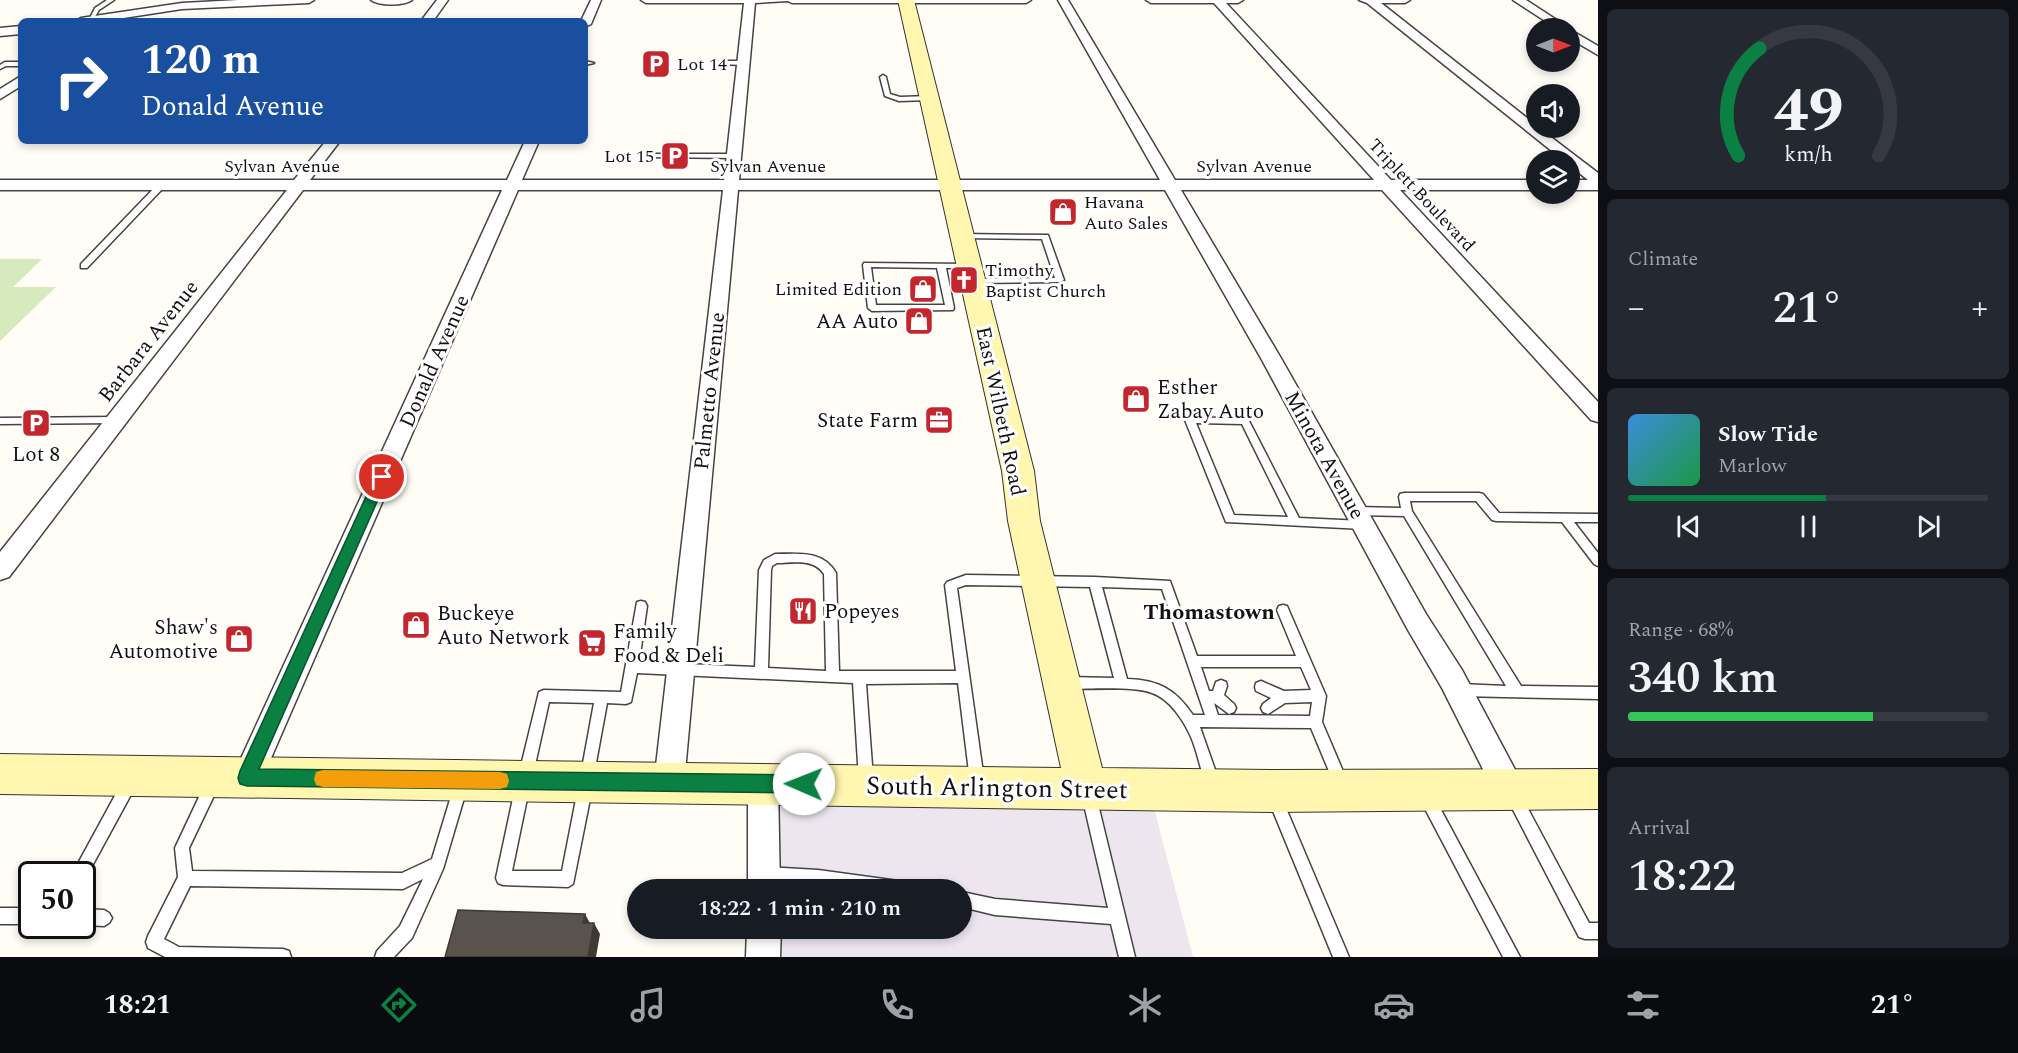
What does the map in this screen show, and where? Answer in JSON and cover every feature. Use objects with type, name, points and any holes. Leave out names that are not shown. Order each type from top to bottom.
[{"type":"main road","name":"East Wilbeth Road","points":[[906,0],[1018,471],[1024,521],[1086,787]]},
{"type":"main road","name":"South Arlington Street","points":[[0,774],[1271,790],[1598,789]]},
{"type":"street","points":[[106,18],[201,4],[309,0]]},
{"type":"street","points":[[376,0],[407,0]]},
{"type":"street","points":[[429,18],[443,0]]},
{"type":"street","points":[[588,18],[596,0]]},
{"type":"street","points":[[646,0],[783,0]]},
{"type":"street","name":"Palmetto Avenue","points":[[669,783],[750,0]]},
{"type":"street","points":[[792,0],[946,0]]},
{"type":"street","points":[[951,0],[1026,0]]},
{"type":"street","name":"Minota Avenue","points":[[1063,0],[1172,185],[1457,689],[1509,789]]},
{"type":"street","points":[[1152,0],[1238,0]]},
{"type":"street","name":"Triplett Boulevard","points":[[1217,0],[1598,416]]},
{"type":"street","points":[[1362,0],[1405,0]]},
{"type":"street","points":[[1370,0],[1598,183]]},
{"type":"street","points":[[1518,0],[1547,18]]},
{"type":"street","points":[[0,32],[18,30]]},
{"type":"street","points":[[1580,40],[1598,51]]},
{"type":"street","points":[[0,95],[18,82]]},
{"type":"street","name":"Barbara Avenue","points":[[0,570],[331,144]]},
{"type":"street","name":"Donald Avenue","points":[[231,777],[531,144]]},
{"type":"street","points":[[1580,184],[1598,183]]},
{"type":"street","name":"Sylvan Avenue","points":[[0,185],[1526,185]]},
{"type":"street","points":[[763,783],[764,879]]},
{"type":"street","points":[[763,957],[764,939]]},
{"type":"lane","points":[[94,18],[97,9],[111,0]]},
{"type":"lane","points":[[3,66],[17,56]]},
{"type":"lane","points":[[721,63],[743,63]]},
{"type":"lane","points":[[3,66],[18,64]]},
{"type":"lane","points":[[883,77],[886,95],[899,99],[930,98]]},
{"type":"lane","points":[[650,156],[734,156]]},
{"type":"lane","points":[[84,266],[162,185]]},
{"type":"lane","points":[[941,266],[950,308],[873,308],[867,265],[941,266],[971,273],[1060,280],[1045,237],[963,236]]},
{"type":"lane","points":[[0,421],[116,420]]},
{"type":"lane","points":[[1295,521],[1245,421],[1190,420],[1230,519],[1295,521],[1360,518],[1407,512]]},
{"type":"lane","points":[[1517,692],[1407,512],[1404,496],[1479,498],[1496,517],[1598,518]]},
{"type":"lane","points":[[1565,518],[1598,561]]},
{"type":"lane","points":[[761,673],[765,570],[768,562],[775,559],[820,560],[827,565],[830,573],[833,676]]},
{"type":"lane","points":[[978,786],[951,585],[966,580],[1166,584],[1193,662],[1214,693],[1229,708]]},
{"type":"lane","points":[[1095,582],[1122,684]]},
{"type":"lane","points":[[602,698],[568,879],[502,878],[544,696],[626,698],[641,606]]},
{"type":"lane","points":[[1283,610],[1320,696],[1315,722],[1343,789]]},
{"type":"lane","points":[[1193,662],[1306,661]]},
{"type":"lane","points":[[632,667],[859,678],[963,676]]},
{"type":"lane","points":[[859,678],[867,785]]},
{"type":"lane","points":[[1061,683],[1148,686],[1163,691],[1192,721],[1200,737],[1215,789]]},
{"type":"lane","points":[[1261,687],[1283,697],[1320,696]]},
{"type":"lane","points":[[1457,689],[1598,693]]},
{"type":"lane","points":[[1213,720],[1214,693]]},
{"type":"lane","points":[[1268,708],[1283,697]]},
{"type":"lane","points":[[1192,721],[1315,722]]},
{"type":"lane","points":[[87,861],[133,776]]},
{"type":"lane","points":[[231,777],[182,848],[186,878],[154,942],[177,955],[283,957]]},
{"type":"lane","points":[[383,957],[406,932],[438,864],[462,780]]},
{"type":"lane","points":[[1086,787],[1127,957]]},
{"type":"lane","points":[[1423,789],[1512,957]]},
{"type":"lane","points":[[1509,789],[1585,931],[1598,932]]},
{"type":"lane","points":[[1271,790],[1341,957]]},
{"type":"lane","points":[[186,878],[403,881],[438,864]]},
{"type":"lane","points":[[796,879],[818,877],[832,879]]},
{"type":"lane","points":[[972,902],[995,907],[1118,917]]},
{"type":"lane","points":[[0,916],[18,916]]},
{"type":"lane","points":[[96,918],[104,918]]},
{"type":"shaded area","points":[[763,783],[1149,789],[1193,957],[763,957],[764,939],[972,939],[972,879],[764,879]]},
{"type":"green space","points":[[0,259],[42,259],[13,287],[56,287],[0,341]]},
{"type":"building","points":[[458,910],[585,914],[583,923],[594,923],[588,957],[445,957]]},
{"type":"slow traffic","points":[[323,779],[500,781]]},
{"type":"place","name":"Lot 14","points":[[656,64]]},
{"type":"place","name":"Lot 15","points":[[675,156]]},
{"type":"place","name":"Havana Auto Sales","points":[[1063,212]]},
{"type":"place","name":"Timothy Baptist Church","points":[[964,280]]},
{"type":"place","name":"Limited Edition","points":[[923,289]]},
{"type":"place","name":"AA Auto","points":[[919,321]]},
{"type":"place","name":"Esther Zabay Auto","points":[[1136,399]]},
{"type":"place","name":"State Farm","points":[[939,420]]},
{"type":"place","name":"Lot 8","points":[[36,423]]},
{"type":"place","name":"Popeyes","points":[[803,611]]},
{"type":"place","name":"Buckeye Auto Network","points":[[416,625]]},
{"type":"place","name":"Shaw's Automotive","points":[[239,639]]},
{"type":"place","name":"Family Food & Deli","points":[[592,643]]},
{"type":"district","name":"Thomastown","points":[[1209,611]]},
{"type":"route","points":[[382,477],[247,778],[804,784]]}]
